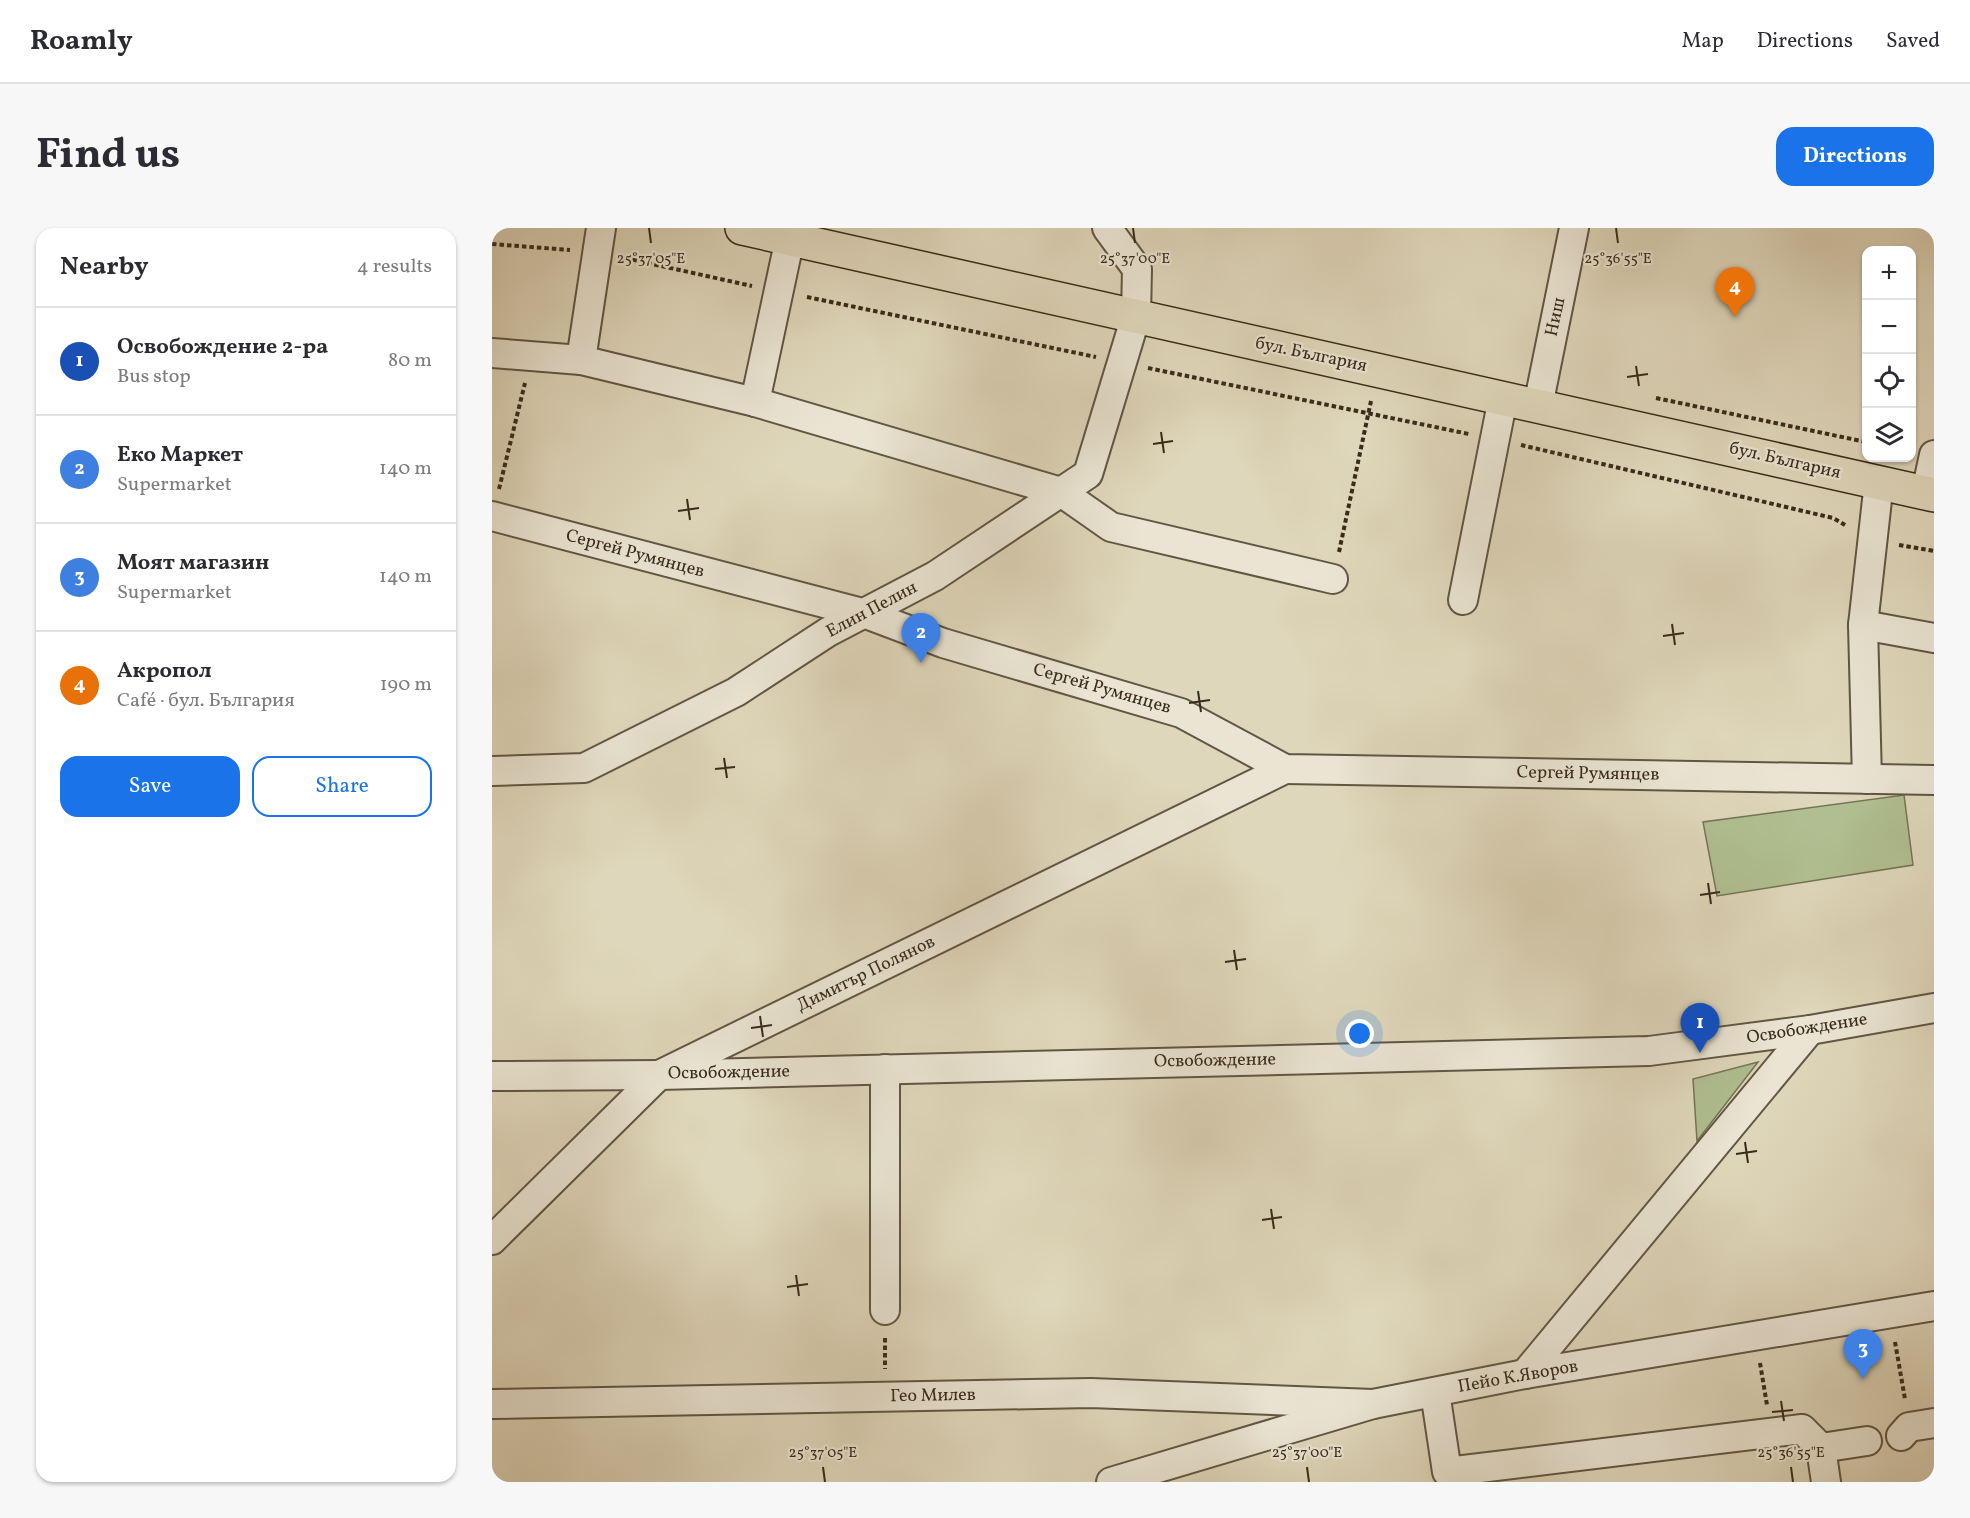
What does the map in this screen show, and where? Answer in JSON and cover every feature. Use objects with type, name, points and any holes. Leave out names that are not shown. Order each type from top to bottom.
[{"type":"main road","name":"бул. България","points":[[742,228],[1879,482],[1933,479]]},
{"type":"street","name":"Елин Пелин","points":[[492,771],[584,768],[736,692],[828,632],[935,576],[1088,474],[1136,316],[1137,269],[1107,228]]},
{"type":"street","name":"Ниш","points":[[1538,406],[1574,228]]},
{"type":"street","points":[[755,402],[790,238]]},
{"type":"street","points":[[581,360],[599,240]]},
{"type":"street","points":[[492,353],[581,360],[755,402],[1061,492],[1111,527],[1334,579]]},
{"type":"street","points":[[1463,600],[1503,398]]},
{"type":"street","points":[[1867,779],[1863,625],[1879,482]]},
{"type":"street","name":"Сергей Румянцев","points":[[495,504],[866,614],[943,643],[1181,713],[1285,769],[1934,780]]},
{"type":"street","points":[[1863,625],[1934,638]]},
{"type":"street","name":"Димитър Полянов","points":[[492,1240],[659,1075],[1285,769]]},
{"type":"street","name":"Освобождение","points":[[492,1076],[659,1075],[1649,1051],[1810,1030],[1934,1008]]},
{"type":"street","points":[[1525,1374],[1810,1030]]},
{"type":"street","points":[[885,1069],[885,1310]]},
{"type":"street","name":"Пейо К.Яворов","points":[[1111,1482],[1373,1404],[1525,1374],[1934,1306]]},
{"type":"street","points":[[1435,1392],[1447,1472],[1802,1429],[1821,1448],[1826,1482]]},
{"type":"street","name":"Гео Милев","points":[[492,1404],[1091,1393],[1373,1404]]},
{"type":"street","points":[[1821,1448],[1867,1441]]},
{"type":"path","points":[[492,244],[599,240],[779,291],[1495,439],[1833,518],[1872,540],[1934,551]]},
{"type":"path","points":[[495,504],[532,356]]},
{"type":"path","points":[[1334,579],[1378,370]]},
{"type":"path","points":[[885,1310],[886,1397]]},
{"type":"path","points":[[1890,1313],[1915,1428]]},
{"type":"path","points":[[1754,1364],[1761,1363],[1770,1433]]},
{"type":"green space","points":[[1904,795],[1913,865],[1717,896],[1703,822]]},
{"type":"green space","points":[[1758,1062],[1697,1141],[1693,1079]]},
{"type":"place","name":"Акропол","points":[[1735,317]]},
{"type":"place","name":"Еко Маркет","points":[[921,663]]},
{"type":"place","name":"Освобождение 2-ра","points":[[1700,1053]]},
{"type":"place","name":"Моят магазин","points":[[1863,1379]]}]
